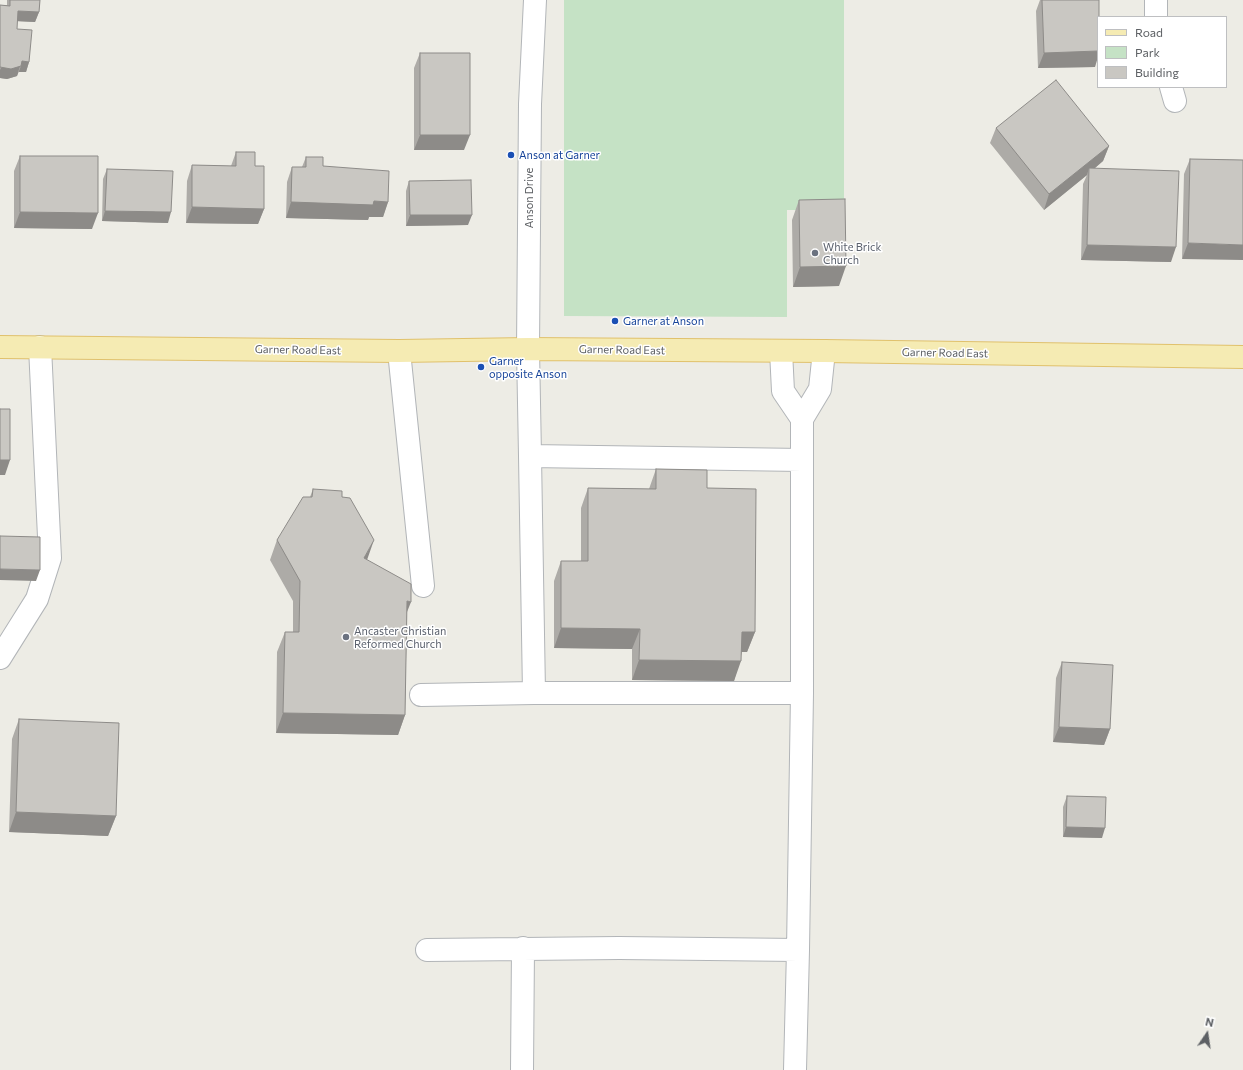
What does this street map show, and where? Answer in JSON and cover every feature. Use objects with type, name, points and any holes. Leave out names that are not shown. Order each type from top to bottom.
[{"type":"main road","name":"Garner Road East","points":[[0,347],[399,351],[528,349],[824,351],[1243,357]]},
{"type":"street","name":"Anson Drive","points":[[534,693],[528,349],[530,104],[535,0]]},
{"type":"street","points":[[1156,0],[1156,16]]},
{"type":"street","points":[[0,658],[37,599],[50,558],[40,347]]},
{"type":"street","points":[[399,351],[423,586]]},
{"type":"street","points":[[781,351],[783,391],[802,419]]},
{"type":"street","points":[[795,1070],[802,693],[802,419],[820,389],[824,351]]},
{"type":"street","points":[[530,456],[802,460]]},
{"type":"street","points":[[421,695],[534,693],[802,693]]},
{"type":"street","points":[[427,950],[523,948],[798,950]]},
{"type":"street","points":[[522,1070],[523,948]]},
{"type":"green space","points":[[564,0],[844,0],[844,210],[787,210],[787,317],[564,316]]},
{"type":"building","points":[[10,0],[40,0],[39,12],[18,11],[17,29],[32,30],[29,62],[22,61],[21,66],[11,69],[0,67],[0,5],[10,6]]},
{"type":"building","points":[[1042,0],[1099,0],[1099,16],[1097,16],[1097,51],[1044,53]]},
{"type":"building","points":[[420,53],[470,53],[470,135],[420,135]]},
{"type":"building","points":[[1056,80],[1109,146],[1049,194],[996,128]]},
{"type":"building","points":[[236,152],[255,152],[255,166],[264,166],[264,209],[192,207],[192,165],[236,166]]},
{"type":"building","points":[[20,156],[98,156],[98,213],[20,212]]},
{"type":"building","points":[[306,157],[323,157],[323,166],[389,171],[388,202],[374,201],[373,205],[291,202],[292,167],[306,167]]},
{"type":"building","points":[[1190,159],[1243,160],[1243,245],[1188,243]]},
{"type":"building","points":[[1089,168],[1179,171],[1176,247],[1087,245]]},
{"type":"building","points":[[107,169],[173,171],[171,212],[105,211]]},
{"type":"building","points":[[471,180],[472,215],[410,215],[409,181]]},
{"type":"building","points":[[845,199],[846,266],[800,267],[799,200]]},
{"type":"building","points":[[0,409],[10,409],[10,460],[0,460]]},
{"type":"building","points":[[656,469],[707,470],[707,488],[756,489],[755,632],[742,632],[741,661],[639,660],[640,629],[561,628],[561,561],[588,561],[588,488],[656,489]]},
{"type":"building","name":"Ancaster Christian Reformed Church","points":[[313,489],[342,491],[342,497],[350,498],[374,540],[364,558],[411,584],[411,602],[407,601],[405,715],[283,713],[285,632],[299,632],[300,581],[277,540],[303,497],[312,497]]},
{"type":"building","points":[[0,536],[40,537],[40,570],[0,569]]},
{"type":"building","points":[[1062,662],[1113,665],[1110,729],[1059,727]]},
{"type":"building","points":[[19,719],[119,723],[116,816],[16,812]]},
{"type":"building","points":[[1067,796],[1106,797],[1105,828],[1066,827]]},
{"type":"place","name":"Anson at Garner","points":[[511,155]]},
{"type":"place","name":"White Brick Church","points":[[815,253]]},
{"type":"place","name":"Garner at Anson","points":[[615,321]]},
{"type":"place","name":"Garner opposite Anson","points":[[481,367]]},
{"type":"place","name":"Ancaster Christian Reformed Church","points":[[346,637]]}]
